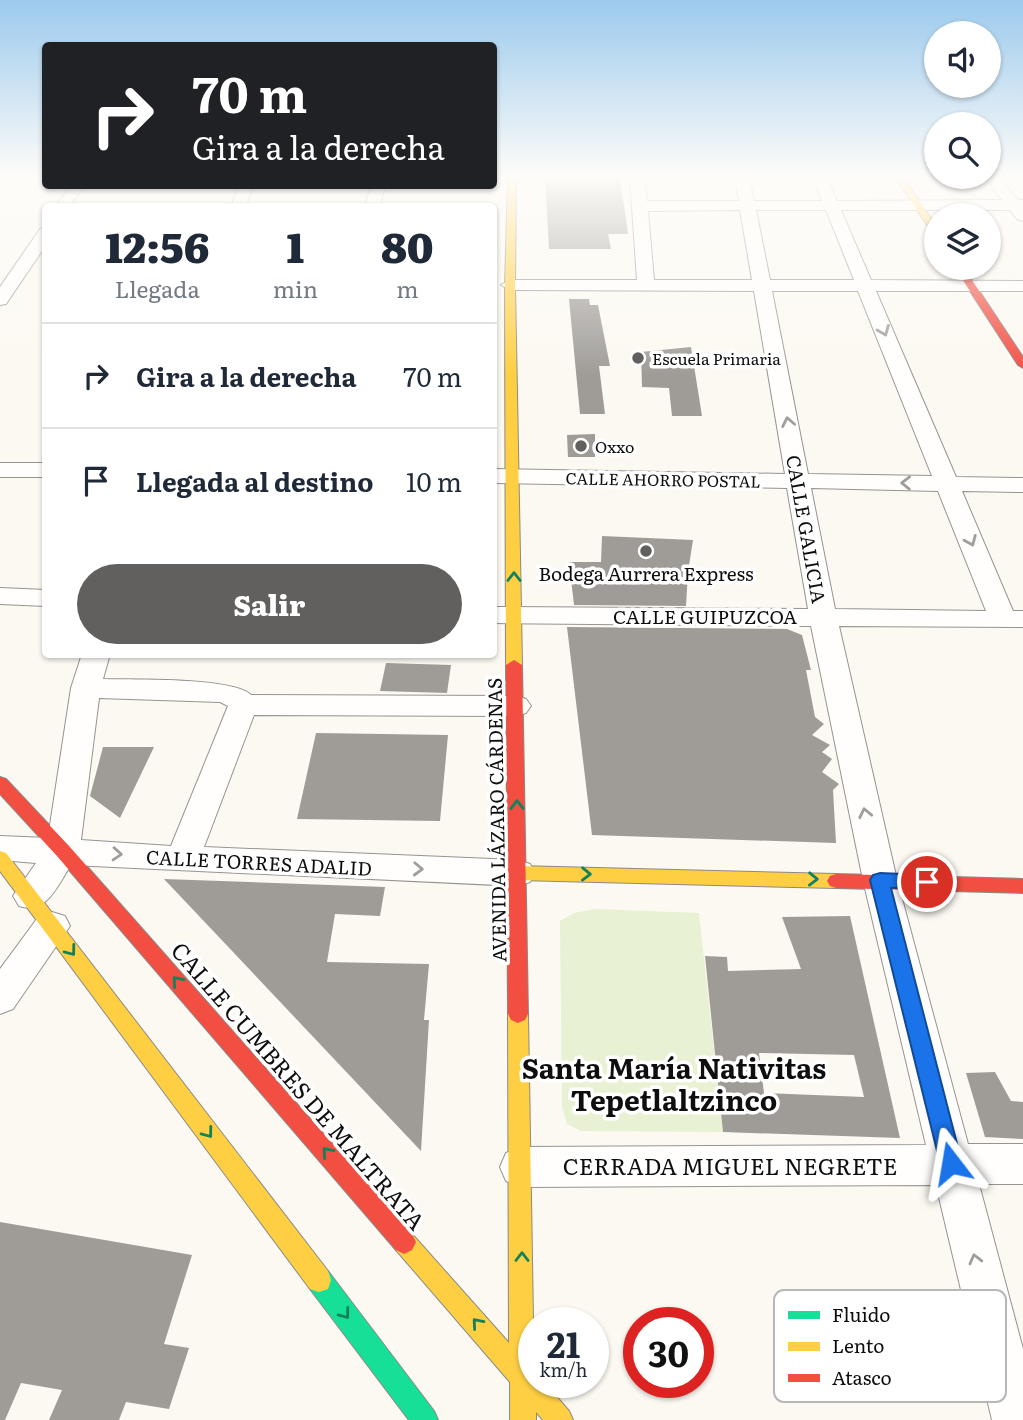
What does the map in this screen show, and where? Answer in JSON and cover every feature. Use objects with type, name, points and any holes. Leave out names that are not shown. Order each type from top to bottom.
[{"type":"main road","name":"AVENIDA LÁZARO CÁRDENAS","points":[[511,244],[503,476],[504,615],[516,706],[522,1307]]},
{"type":"main road","points":[[967,280],[1015,342],[1023,365]]},
{"type":"main road","name":"CALLE CUMBRES DE MALTRATA","points":[[0,783],[63,851],[518,1369]]},
{"type":"main road","points":[[0,858],[425,1420]]},
{"type":"main road","points":[[518,873],[880,880],[1023,886]]},
{"type":"main road","name":"AVENIDA LÁZARO CÁRDENAS","points":[[523,1398],[523,1420]]},
{"type":"main road","name":"CALLE CUMBRES DE MALTRATA","points":[[542,1398],[560,1420]]},
{"type":"street","points":[[0,300],[38,244]]},
{"type":"street","points":[[643,244],[646,286]]},
{"type":"street","name":"CALLE GALICIA","points":[[755,244],[823,617],[880,880],[984,1290]]},
{"type":"street","points":[[849,244],[947,484],[1013,619]]},
{"type":"street","points":[[510,285],[1023,286]]},
{"type":"street","points":[[0,470],[42,470]]},
{"type":"street","name":"CALLE AHORRO POSTAL","points":[[503,476],[1023,485]]},
{"type":"street","name":"CALLE GUIPUZCOA","points":[[504,615],[1013,619]]},
{"type":"street","points":[[30,896],[63,851],[86,688],[95,658]]},
{"type":"street","points":[[86,688],[224,693],[237,698],[243,705],[516,706]]},
{"type":"street","points":[[183,859],[243,705]]},
{"type":"street","name":"CALLE TORRES ADALID","points":[[0,848],[183,859],[518,873]]},
{"type":"street","points":[[0,998],[52,926]]},
{"type":"street","name":"CERRADA MIGUEL NEGRETE","points":[[521,1167],[1023,1164]]},
{"type":"street","name":"CALLE GALICIA","points":[[1006,1377],[1017,1420]]},
{"type":"green space","points":[[595,909],[699,913],[723,1132],[581,1131],[567,1124],[562,1107],[560,921],[574,913]]},
{"type":"building","points":[[549,244],[610,244],[611,249],[549,249]]},
{"type":"building","points":[[569,299],[589,299],[590,305],[598,305],[610,366],[599,366],[605,414],[580,414]]},
{"type":"building","points":[[691,347],[702,416],[672,416],[669,388],[642,387],[641,352]]},
{"type":"building","name":"Oxxo","points":[[595,434],[595,457],[568,457],[567,435]]},
{"type":"building","points":[[602,536],[693,540],[686,606],[574,605],[569,562],[601,562]]},
{"type":"building","points":[[567,627],[787,629],[802,635],[811,670],[806,670],[815,717],[824,724],[812,735],[830,745],[822,752],[832,759],[822,772],[839,784],[833,790],[836,843],[592,835]]},
{"type":"building","points":[[386,663],[451,665],[447,693],[380,691]]},
{"type":"building","points":[[316,733],[448,735],[440,821],[297,819]]},
{"type":"building","points":[[103,747],[154,747],[120,818],[90,796]]},
{"type":"building","points":[[164,879],[385,887],[380,916],[335,914],[327,962],[429,964],[424,1020],[429,1020],[421,1151]]},
{"type":"building","points":[[850,916],[900,1138],[723,1132],[705,956],[727,957],[728,971],[801,969],[782,917]],"holes":[[[759,1053],[854,1055],[864,1097],[764,1093]]]},
{"type":"building","points":[[995,1072],[1011,1101],[1023,1102],[1023,1139],[985,1137],[966,1073]]},
{"type":"building","points":[[0,1222],[192,1255],[164,1344],[189,1348],[169,1409],[126,1402],[119,1420],[49,1420],[62,1390],[21,1383],[5,1420],[0,1420]]},
{"type":"traffic: fast","points":[[319,1280],[425,1420]]},
{"type":"traffic: slow","points":[[511,244],[514,665]]},
{"type":"traffic: slow","points":[[0,858],[319,1280]]},
{"type":"traffic: slow","points":[[518,873],[836,881]]},
{"type":"traffic: slow","points":[[518,1014],[523,1420]]},
{"type":"traffic: slow","points":[[404,1242],[560,1420]]},
{"type":"traffic: jam","points":[[967,280],[1023,365]]},
{"type":"traffic: jam","points":[[514,665],[518,1014]]},
{"type":"traffic: jam","points":[[0,783],[63,851],[404,1242]]},
{"type":"traffic: jam","points":[[836,881],[1023,886]]},
{"type":"place","name":"Escuela Primaria","points":[[638,358]]},
{"type":"place","name":"Oxxo","points":[[581,446]]},
{"type":"place","name":"Bodega Aurrera Express","points":[[646,551]]},
{"type":"district","name":"Santa María Nativitas Tepetlaltzinco","points":[[674,1083]]},
{"type":"route","points":[[927,882],[880,880],[951,1163]]}]
